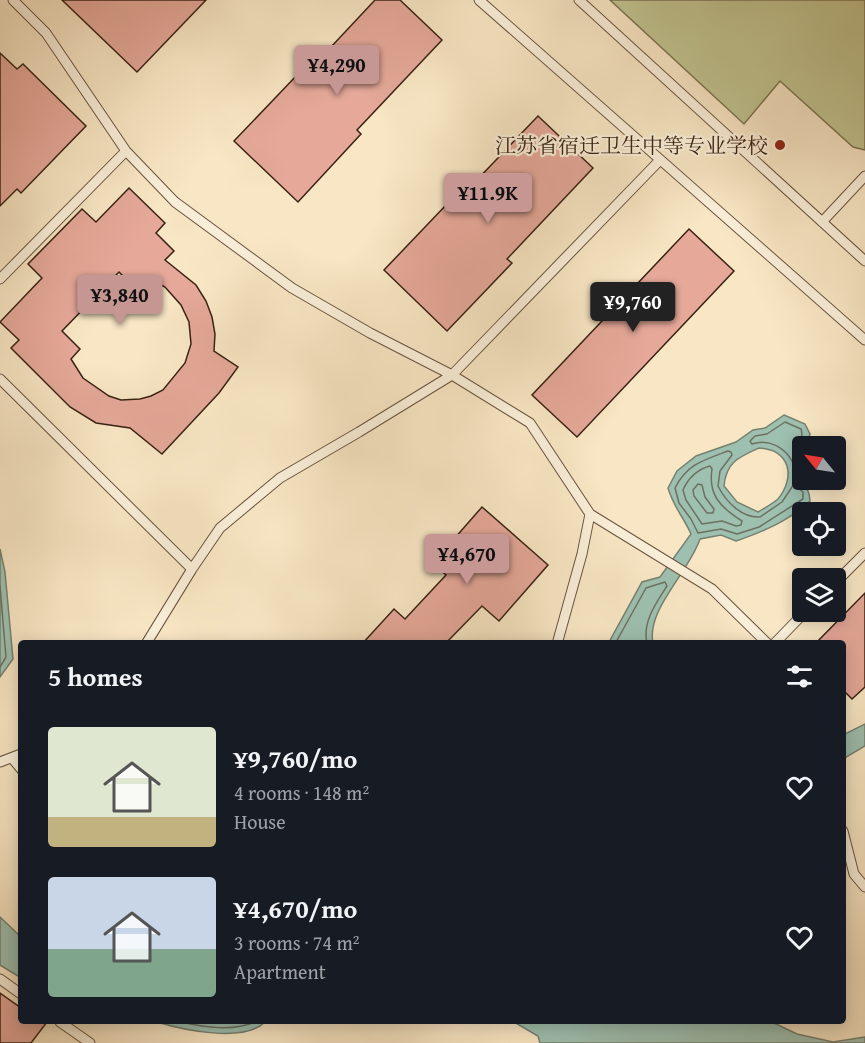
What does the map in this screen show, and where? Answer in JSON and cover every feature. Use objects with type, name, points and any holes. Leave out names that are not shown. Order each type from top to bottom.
[{"type":"lane","points":[[13,0],[46,33],[126,151],[175,202],[292,288],[370,333],[452,375],[530,423],[590,514],[712,589],[764,640]]},
{"type":"lane","points":[[479,0],[865,340]]},
{"type":"lane","points":[[579,0],[865,261]]},
{"type":"lane","points":[[0,279],[126,151]]},
{"type":"lane","points":[[148,640],[220,528],[280,478],[452,375],[660,160]]},
{"type":"lane","points":[[822,222],[865,176]]},
{"type":"lane","points":[[0,379],[192,569]]},
{"type":"lane","points":[[558,640],[582,554],[590,514]]},
{"type":"lane","points":[[846,572],[865,553]]},
{"type":"lane","points":[[778,640],[796,622]]},
{"type":"lane","points":[[0,762],[16,756]]},
{"type":"lane","points":[[846,843],[854,874],[865,887]]},
{"type":"lane","points":[[0,979],[18,992]]},
{"type":"lane","points":[[63,1024],[90,1043]]},
{"type":"green space","points":[[610,0],[865,0],[865,150],[853,147],[780,81],[744,124]]},
{"type":"water","points":[[784,415],[805,424],[809,436],[792,436],[792,490],[807,490],[810,501],[792,502],[792,515],[756,534],[736,541],[721,535],[700,539],[695,552],[662,604],[656,617],[653,640],[610,640],[642,582],[660,577],[691,534],[668,488],[677,471],[696,456],[736,442],[753,430],[765,428]],"holes":[[[759,448],[778,453],[788,473],[784,491],[778,499],[758,512],[737,502],[724,486],[728,471],[735,461]]]},
{"type":"water","points":[[0,549],[5,572],[13,659],[0,677]]},
{"type":"water","points":[[865,724],[865,746],[846,757],[846,734]]},
{"type":"water","points":[[0,917],[18,934],[18,976],[0,965]]},
{"type":"water","points":[[165,1024],[262,1024],[243,1032],[228,1033]]},
{"type":"water","points":[[517,1024],[776,1024],[797,1034],[833,1042],[865,1037],[865,1043],[540,1043],[538,1036]]},
{"type":"building","points":[[62,0],[206,0],[137,72]]},
{"type":"building","points":[[375,0],[400,0],[442,40],[357,130],[361,134],[298,202],[234,141],[298,74],[302,78]]},
{"type":"building","points":[[0,53],[17,69],[23,64],[86,126],[21,193],[17,189],[0,206]]},
{"type":"building","points":[[538,116],[593,168],[507,259],[512,263],[447,331],[384,270],[448,203],[452,206]]},
{"type":"building","points":[[129,188],[165,223],[156,233],[174,251],[165,260],[196,285],[212,317],[215,334],[214,351],[238,367],[219,393],[162,454],[130,428],[96,423],[70,407],[11,348],[19,340],[0,322],[42,278],[28,264],[82,209],[96,222]],"holes":[[[119,272],[137,290],[148,278],[165,287],[181,305],[189,322],[191,344],[185,363],[163,390],[140,399],[121,400],[109,396],[83,378],[71,359],[80,349],[62,331]]]},
{"type":"building","points":[[689,229],[734,271],[577,437],[532,395]]},
{"type":"building","points":[[482,507],[548,565],[499,621],[482,606],[449,640],[366,640],[394,609],[405,619],[446,575],[433,563]]},
{"type":"building","points":[[865,593],[865,687],[852,699],[846,693],[846,640],[819,640],[837,622],[846,622],[846,612]]},
{"type":"building","points":[[0,993],[18,1006],[18,1024],[45,1024],[31,1043],[0,1043]]},
{"type":"place","name":"江苏省宿迁卫生中等专业学校","points":[[780,145]]}]
